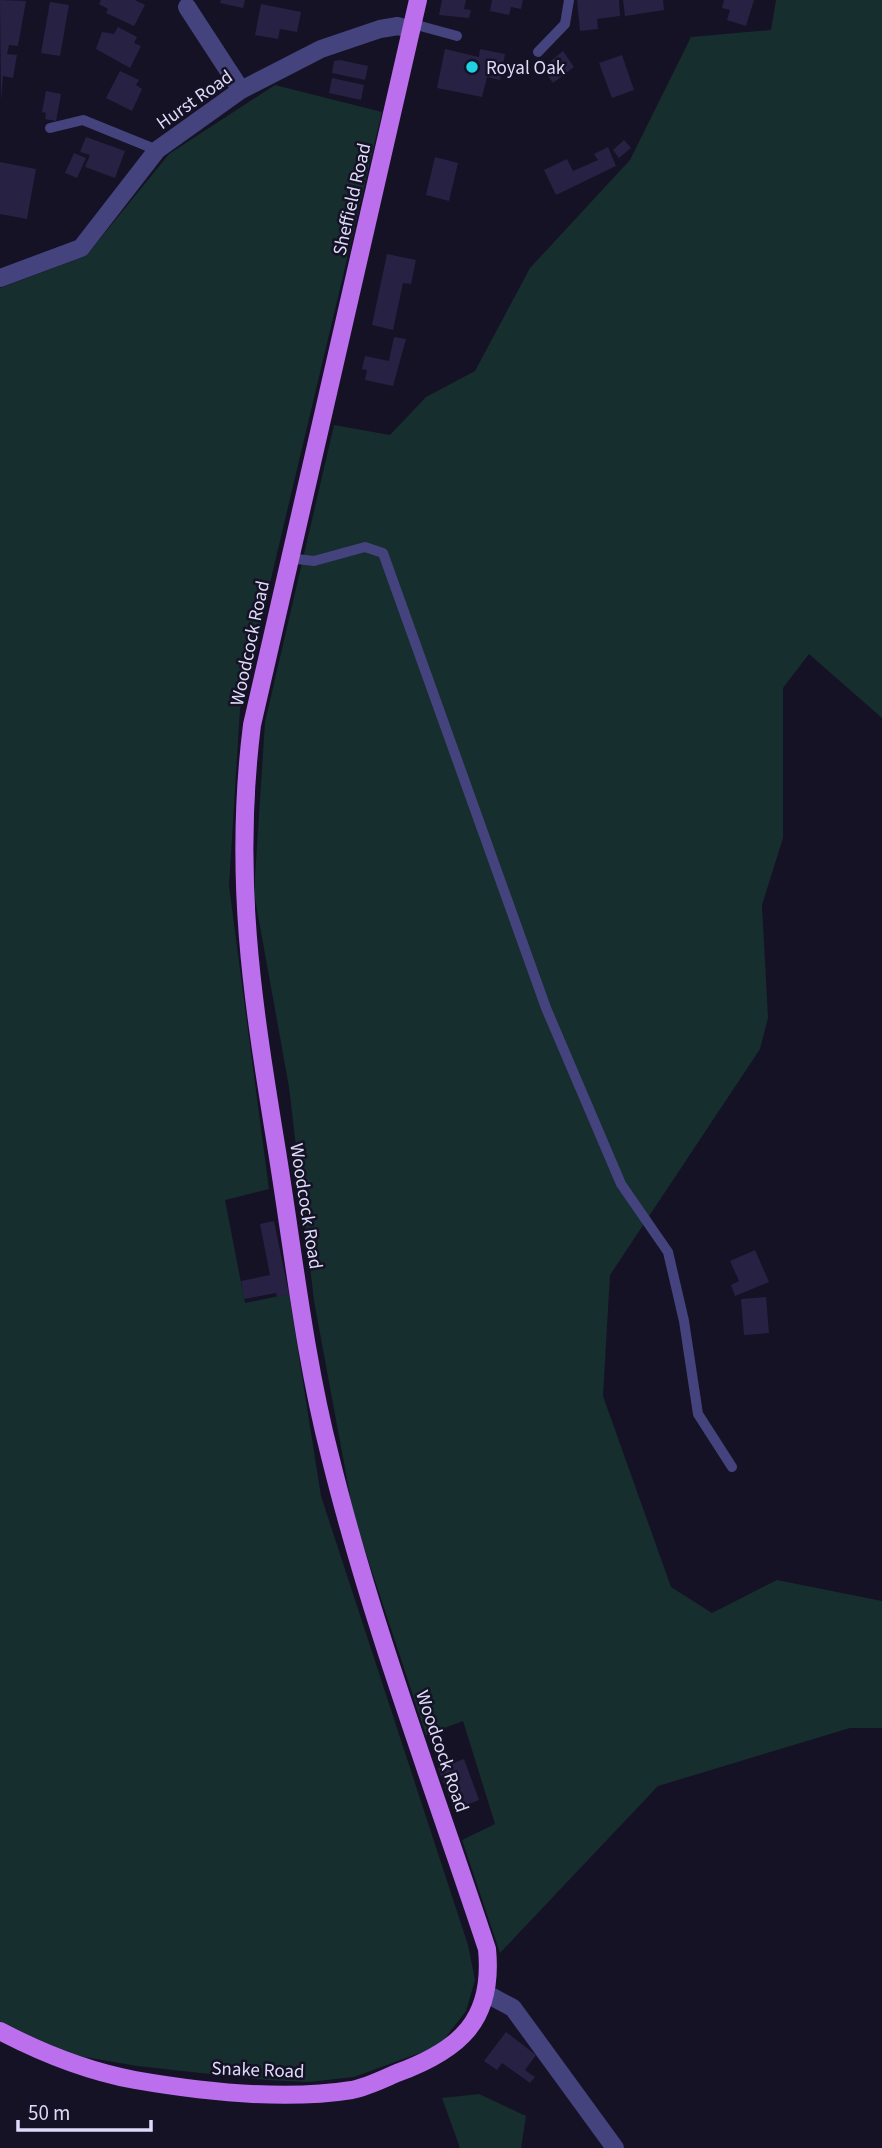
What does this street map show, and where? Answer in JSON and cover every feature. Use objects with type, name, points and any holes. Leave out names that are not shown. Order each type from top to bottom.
[{"type":"main road","name":"Sheffield Road","points":[[324,407],[418,0]]},
{"type":"main road","name":"Woodcock Road","points":[[324,407],[288,558],[247,766],[243,893],[254,1007],[318,1406],[330,1456],[397,1677],[487,1949],[490,1974],[487,1994]]},
{"type":"main road","name":"Snake Road","points":[[0,2031],[64,2061],[133,2080],[213,2090],[282,2094],[354,2090],[427,2062],[448,2049],[479,2015],[487,1994]]},
{"type":"street","points":[[187,7],[241,90]]},
{"type":"street","name":"Hurst Road","points":[[0,278],[81,248],[157,150],[241,90],[321,49],[380,29],[412,27]]},
{"type":"street","points":[[487,1994],[513,2008],[615,2148]]},
{"type":"lane","points":[[538,52],[565,24],[569,0]]},
{"type":"lane","points":[[412,27],[457,36]]},
{"type":"lane","points":[[51,128],[83,120],[157,150]]},
{"type":"lane","points":[[288,558],[314,561],[365,547],[383,552],[546,1008],[621,1184],[668,1252],[684,1321],[698,1414],[732,1467]]},
{"type":"green space","points":[[776,0],[882,0],[882,718],[809,654],[783,688],[783,838],[762,905],[768,1018],[760,1049],[610,1275],[603,1396],[671,1587],[712,1613],[777,1580],[882,1601],[882,1728],[850,1728],[658,1786],[500,1953],[462,1840],[495,1824],[463,1721],[426,1735],[354,1517],[314,1301],[289,1087],[254,893],[265,722],[334,425],[390,435],[426,397],[475,371],[530,268],[630,160],[691,37],[771,30]]},
{"type":"green space","points":[[275,85],[382,112],[240,709],[229,886],[269,1189],[225,1200],[245,1303],[289,1294],[321,1496],[468,1945],[475,1980],[466,2011],[439,2046],[354,2077],[309,2082],[137,2066],[73,2055],[0,2023],[0,288],[86,256],[169,154]]},
{"type":"green space","points":[[479,2094],[526,2116],[521,2148],[460,2148],[442,2098]]},
{"type":"building","points":[[0,0],[26,1],[18,46],[9,45],[7,54],[17,55],[13,78],[3,76],[1,101]]},
{"type":"building","points":[[101,0],[135,0],[145,5],[134,26],[106,13],[108,9],[99,4]]},
{"type":"building","points":[[221,0],[245,0],[243,8],[220,3]]},
{"type":"building","points":[[442,0],[466,0],[464,9],[471,10],[469,18],[439,15]]},
{"type":"building","points":[[492,0],[523,0],[521,9],[511,7],[509,15],[490,11]]},
{"type":"building","points":[[577,0],[619,0],[620,16],[597,19],[598,29],[580,31]]},
{"type":"building","points":[[623,0],[663,0],[664,10],[625,16]]},
{"type":"building","points":[[724,0],[754,0],[746,26],[727,20],[730,10],[722,8]]},
{"type":"building","points":[[50,2],[69,5],[60,56],[41,53]]},
{"type":"building","points":[[261,4],[301,12],[297,32],[280,29],[278,39],[255,35]]},
{"type":"building","points":[[118,27],[137,37],[134,43],[141,46],[130,68],[96,49],[102,32],[114,34]]},
{"type":"building","name":"Royal Oak","points":[[445,49],[479,57],[480,49],[505,54],[500,80],[487,77],[482,97],[437,88]]},
{"type":"building","points":[[563,51],[574,67],[553,83],[542,68]]},
{"type":"building","points":[[622,55],[634,90],[612,98],[599,63]]},
{"type":"building","points":[[334,61],[368,66],[365,80],[332,73]]},
{"type":"building","points":[[120,71],[139,80],[136,85],[142,89],[132,111],[106,98]]},
{"type":"building","points":[[332,78],[364,85],[361,100],[329,93]]},
{"type":"building","points":[[46,91],[61,94],[56,121],[45,119],[46,113],[42,112]]},
{"type":"building","points":[[86,137],[125,151],[115,178],[85,167],[90,155],[80,152]]},
{"type":"building","points":[[624,140],[631,148],[619,158],[613,150]]},
{"type":"building","points":[[608,147],[616,166],[556,195],[544,170],[567,159],[573,171],[598,160],[594,154]]},
{"type":"building","points":[[74,153],[86,158],[77,178],[65,173]]},
{"type":"building","points":[[435,157],[458,163],[449,201],[426,195]]},
{"type":"building","points":[[0,162],[36,169],[27,219],[0,214]]},
{"type":"building","points":[[387,254],[416,260],[411,284],[403,283],[393,330],[372,325]]},
{"type":"building","points":[[394,337],[406,339],[393,386],[365,380],[367,370],[362,369],[365,356],[389,361]]},
{"type":"building","points":[[274,1221],[289,1294],[277,1297],[276,1293],[244,1299],[241,1281],[270,1275],[260,1224]]},
{"type":"building","points":[[755,1250],[769,1282],[735,1296],[731,1285],[739,1281],[730,1261]]},
{"type":"building","points":[[766,1297],[769,1333],[744,1335],[741,1299]]},
{"type":"building","points":[[464,1759],[479,1800],[454,1810],[438,1768]]},
{"type":"building","points":[[506,2032],[536,2055],[525,2070],[535,2077],[530,2083],[502,2063],[497,2070],[484,2061]]},
{"type":"place","name":"Royal Oak","points":[[472,67]]}]
